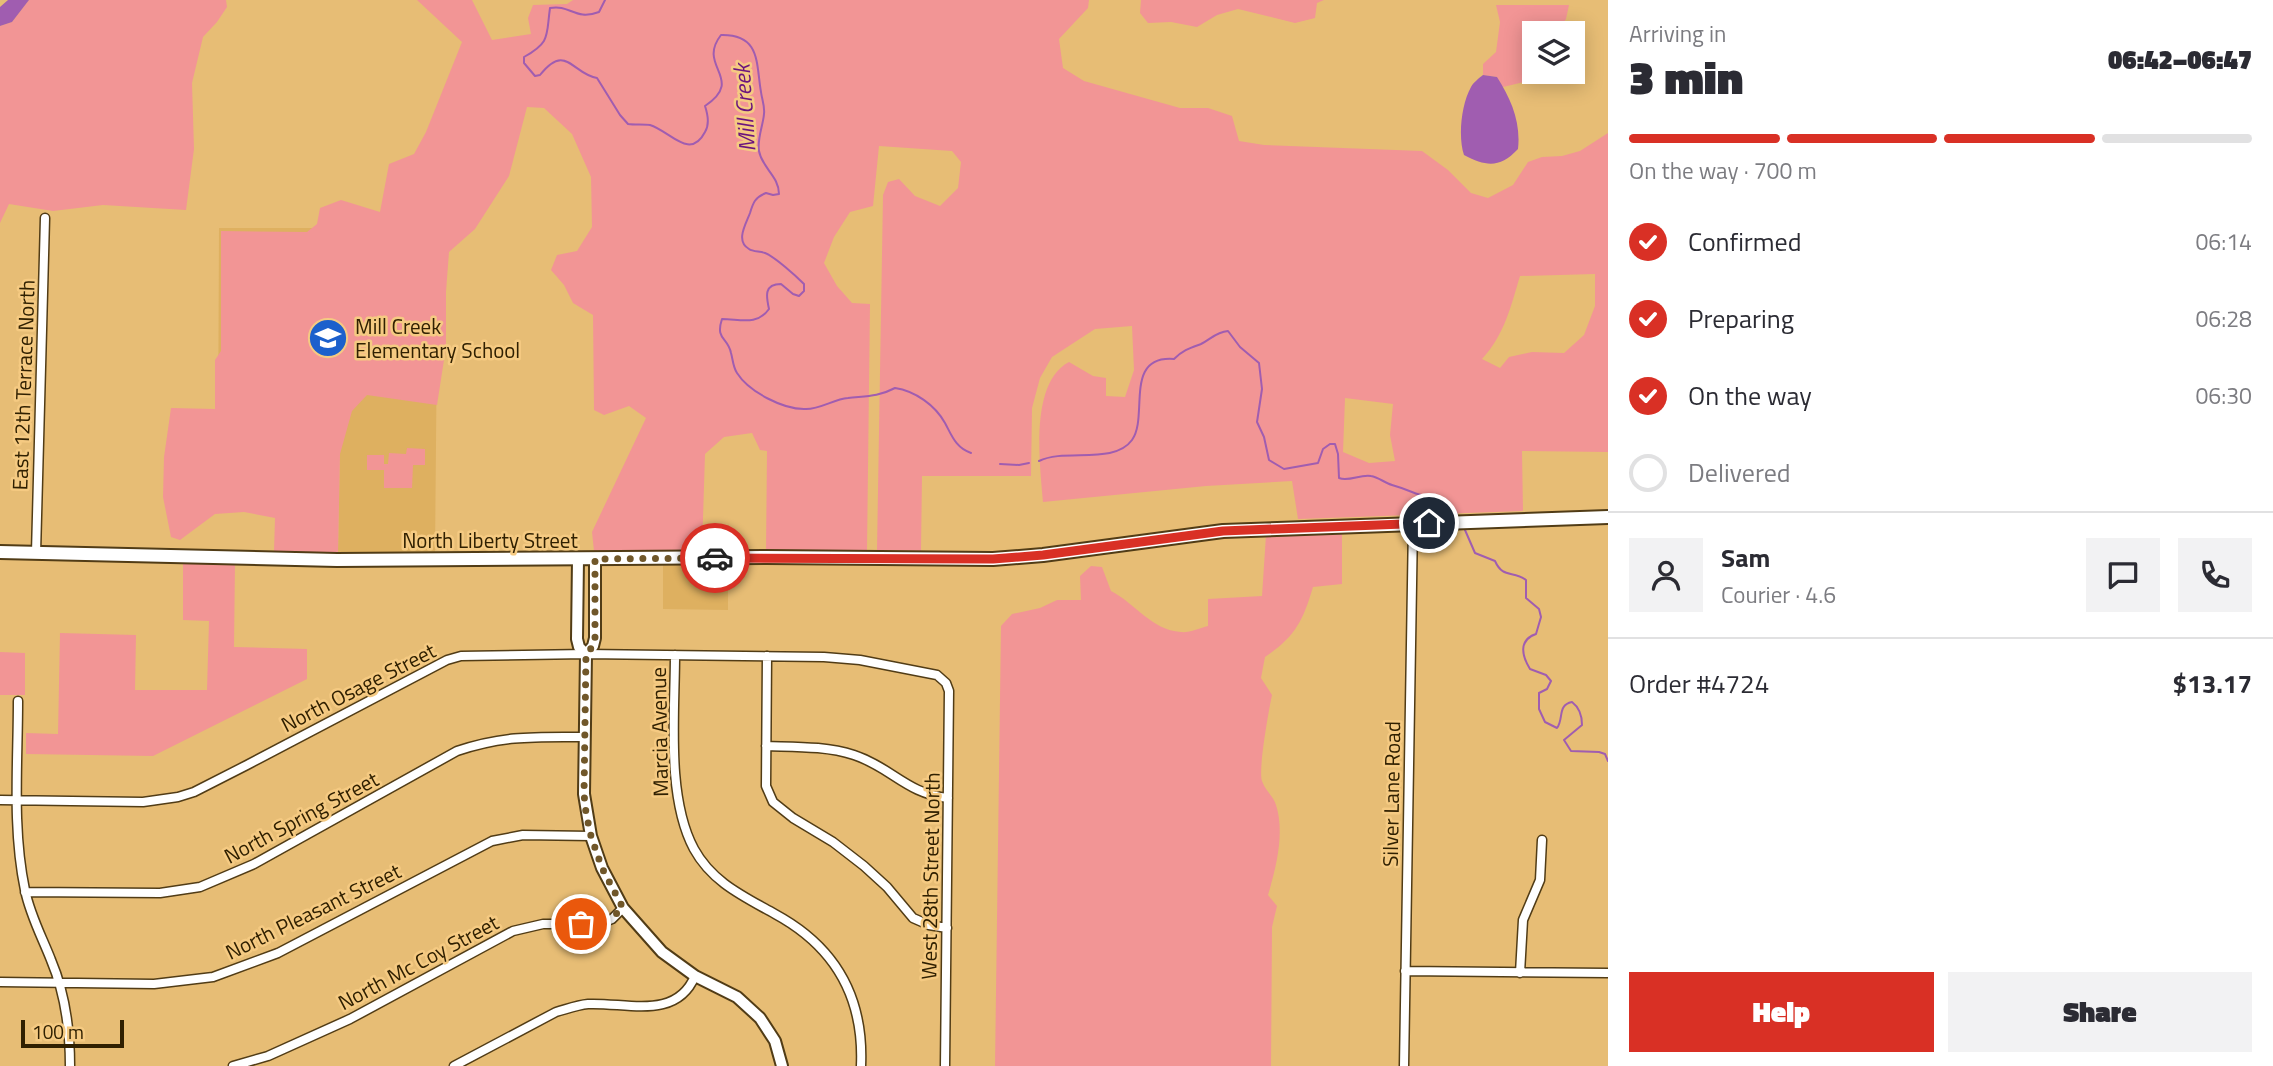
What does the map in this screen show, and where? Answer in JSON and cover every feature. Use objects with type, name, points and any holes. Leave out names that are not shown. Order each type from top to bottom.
[{"type":"main road","name":"North Liberty Street","points":[[0,552],[337,560],[993,559],[1223,531],[1608,517]]},
{"type":"street","name":"East 12th Terrace North","points":[[36,553],[45,218]]},
{"type":"street","name":"Silver Lane Road","points":[[1404,1066],[1413,524]]},
{"type":"street","points":[[578,559],[577,639],[579,647],[586,654]]},
{"type":"street","points":[[595,559],[595,638],[593,646],[586,654],[584,794],[591,836],[602,868],[623,908],[662,952],[695,976],[737,998],[760,1018],[775,1041],[782,1066]]},
{"type":"street","name":"North Osage Street","points":[[0,800],[143,802],[178,797],[194,792],[447,660],[475,654],[766,656],[860,660],[937,675],[947,686]]},
{"type":"street","name":"Marcia Avenue","points":[[675,655],[675,788],[686,833],[702,861],[721,882],[744,899],[776,914],[799,929],[820,947],[839,971],[854,998],[860,1022],[861,1066]]},
{"type":"street","points":[[766,656],[766,786],[773,802],[864,866],[914,918],[929,926],[947,928]]},
{"type":"street","name":"West 28th Street North","points":[[944,1066],[947,686]]},
{"type":"street","points":[[18,701],[18,850],[25,892],[59,982],[68,1026],[70,1066]]},
{"type":"street","name":"North Spring Street","points":[[25,892],[160,893],[200,887],[254,863],[457,751],[514,737],[585,737]]},
{"type":"street","points":[[766,746],[811,747],[854,755],[882,767],[919,792],[948,798]]},
{"type":"street","name":"North Pleasant Street","points":[[0,982],[153,984],[213,977],[278,953],[492,841],[523,835],[591,836]]},
{"type":"street","points":[[1520,972],[1522,920],[1540,880],[1542,840]]},
{"type":"street","name":"North Mc Coy Street","points":[[233,1066],[268,1056],[350,1018],[513,931],[543,924],[600,923],[612,919],[623,908]]},
{"type":"street","points":[[1405,971],[1608,973]]},
{"type":"street","points":[[454,1066],[556,1012],[574,1006],[667,1004],[686,992],[695,976]]},
{"type":"shaded area","points":[[8,0],[29,0],[12,22],[0,26],[0,7]]},
{"type":"shaded area","points":[[29,0],[226,0],[227,7],[203,37],[192,83],[194,149],[186,210],[103,205],[53,211],[9,204],[0,223],[0,26],[12,22]]},
{"type":"shaded area","points":[[417,0],[472,0],[492,40],[531,34],[528,18],[533,5],[567,4],[573,0],[1089,0],[1088,8],[1059,39],[1063,68],[1084,81],[1180,108],[1208,108],[1232,116],[1239,141],[1264,145],[1422,151],[1448,170],[1471,193],[1488,198],[1513,185],[1528,162],[1580,151],[1608,133],[1608,452],[1522,451],[1523,511],[1298,519],[1292,481],[1206,486],[1043,502],[1039,447],[1042,406],[1056,373],[1069,362],[1093,376],[1106,378],[1106,396],[1125,397],[1134,370],[1132,326],[1095,329],[1052,357],[1040,378],[1032,408],[1031,476],[922,476],[921,551],[877,550],[883,195],[888,182],[899,179],[915,196],[940,206],[958,188],[961,162],[952,151],[879,146],[873,206],[850,212],[834,237],[824,263],[837,286],[852,303],[870,304],[867,551],[766,551],[767,451],[760,450],[752,433],[724,437],[705,454],[702,550],[594,551],[592,532],[646,418],[629,406],[604,415],[594,410],[593,315],[573,303],[564,285],[551,270],[557,255],[577,251],[592,227],[591,177],[572,134],[544,108],[527,107],[509,176],[475,229],[449,252],[446,347],[437,405],[367,395],[352,411],[340,454],[338,553],[274,551],[275,518],[244,512],[215,514],[180,540],[171,537],[163,497],[164,457],[171,408],[215,409],[215,360],[221,351],[221,231],[307,232],[317,224],[320,208],[341,200],[380,212],[389,164],[414,154],[426,132],[462,42]],"holes":[[[1595,274],[1595,306],[1584,335],[1564,353],[1532,352],[1509,357],[1500,368],[1482,359],[1501,331],[1520,276]],[[1345,398],[1393,404],[1390,435],[1395,461],[1369,463],[1343,452]]]},
{"type":"shaded area","points":[[1141,0],[1324,0],[1317,3],[1315,18],[1295,23],[1238,9],[1217,15],[1197,27],[1171,22],[1148,23],[1140,13]]},
{"type":"shaded area","points":[[1496,5],[1569,5],[1565,21],[1522,21],[1522,82],[1503,87],[1497,77],[1483,75],[1483,64],[1496,52],[1500,22]]},
{"type":"shaded area","points":[[1483,75],[1497,77],[1511,102],[1518,129],[1518,149],[1505,160],[1493,164],[1464,155],[1461,139],[1463,112],[1468,94],[1473,84]]},
{"type":"shaded area","name":"Mill Creek Elementary School","points":[[219,228],[438,228],[435,553],[338,553],[340,447],[218,448]]},
{"type":"shaded area","points":[[407,448],[425,449],[425,465],[413,465],[412,488],[384,488],[384,470],[367,470],[367,455],[384,455],[384,464],[388,464],[389,453],[406,454]]},
{"type":"shaded area","points":[[1342,531],[1342,584],[1313,587],[1306,609],[1291,635],[1265,657],[1261,678],[1272,695],[1261,775],[1263,784],[1276,805],[1280,827],[1276,862],[1268,895],[1277,906],[1272,927],[1271,1066],[995,1066],[1001,626],[1012,614],[1040,608],[1057,600],[1081,600],[1080,576],[1091,566],[1102,567],[1111,591],[1152,621],[1170,630],[1194,630],[1208,626],[1208,599],[1262,596],[1266,535]]},
{"type":"shaded area","points":[[183,561],[235,562],[234,647],[307,649],[307,679],[153,756],[26,754],[26,733],[58,734],[60,633],[136,635],[135,690],[207,690],[209,621],[183,620]]},
{"type":"shaded area","points":[[663,563],[728,563],[728,610],[663,609]]},
{"type":"shaded area","points":[[0,652],[25,653],[25,695],[0,695]]},
{"type":"waterway","name":"Mill Creek","points":[[605,0],[599,12],[591,14],[550,8],[546,37],[539,47],[524,57],[524,63],[535,76],[540,75],[549,65],[563,60],[597,78],[628,124],[650,125],[679,142],[693,144],[707,129],[705,106],[721,88],[714,56],[715,46],[721,35],[734,36],[750,45],[757,61],[764,108],[759,151],[776,182],[779,194],[766,193],[755,201],[744,227],[743,242],[751,250],[765,253],[780,262],[804,284],[804,291],[799,296],[781,284],[772,286],[768,292],[769,309],[759,318],[722,319],[721,335],[729,348],[736,371],[743,380],[758,393],[797,409],[812,409],[843,399],[877,395],[895,388],[902,390],[930,405],[941,416],[958,445],[971,453]]},
{"type":"waterway","name":"Mill Creek","points":[[1039,461],[1050,457],[1102,454],[1124,448],[1137,430],[1140,389],[1148,367],[1158,360],[1174,359],[1180,353],[1228,331],[1240,347],[1259,363],[1262,389],[1257,422],[1264,437],[1269,460],[1284,469],[1318,463],[1323,449],[1335,444],[1339,478],[1374,477],[1419,495],[1442,500],[1453,508],[1458,516]]},
{"type":"waterway","name":"Mill Creek","points":[[1000,464],[1029,463]]},
{"type":"waterway","name":"Mill Creek","points":[[1465,530],[1475,553],[1495,561],[1501,570],[1526,580],[1526,598],[1539,609],[1541,617],[1536,634],[1526,640],[1523,649],[1530,669],[1546,675],[1551,681],[1547,689],[1539,693],[1539,709],[1545,722],[1557,728],[1564,706],[1572,702],[1580,712],[1582,725],[1564,740],[1571,751],[1599,752],[1605,754],[1608,761]]},
{"type":"way so far","points":[[581,924],[612,919],[623,908],[602,868],[591,836],[584,794],[586,654],[593,646],[595,638],[595,559],[715,558]]},
{"type":"place","name":"Mill Creek Elementary School","points":[[328,338]]},
{"type":"route","points":[[715,558],[993,559],[1223,531],[1429,523]]}]
